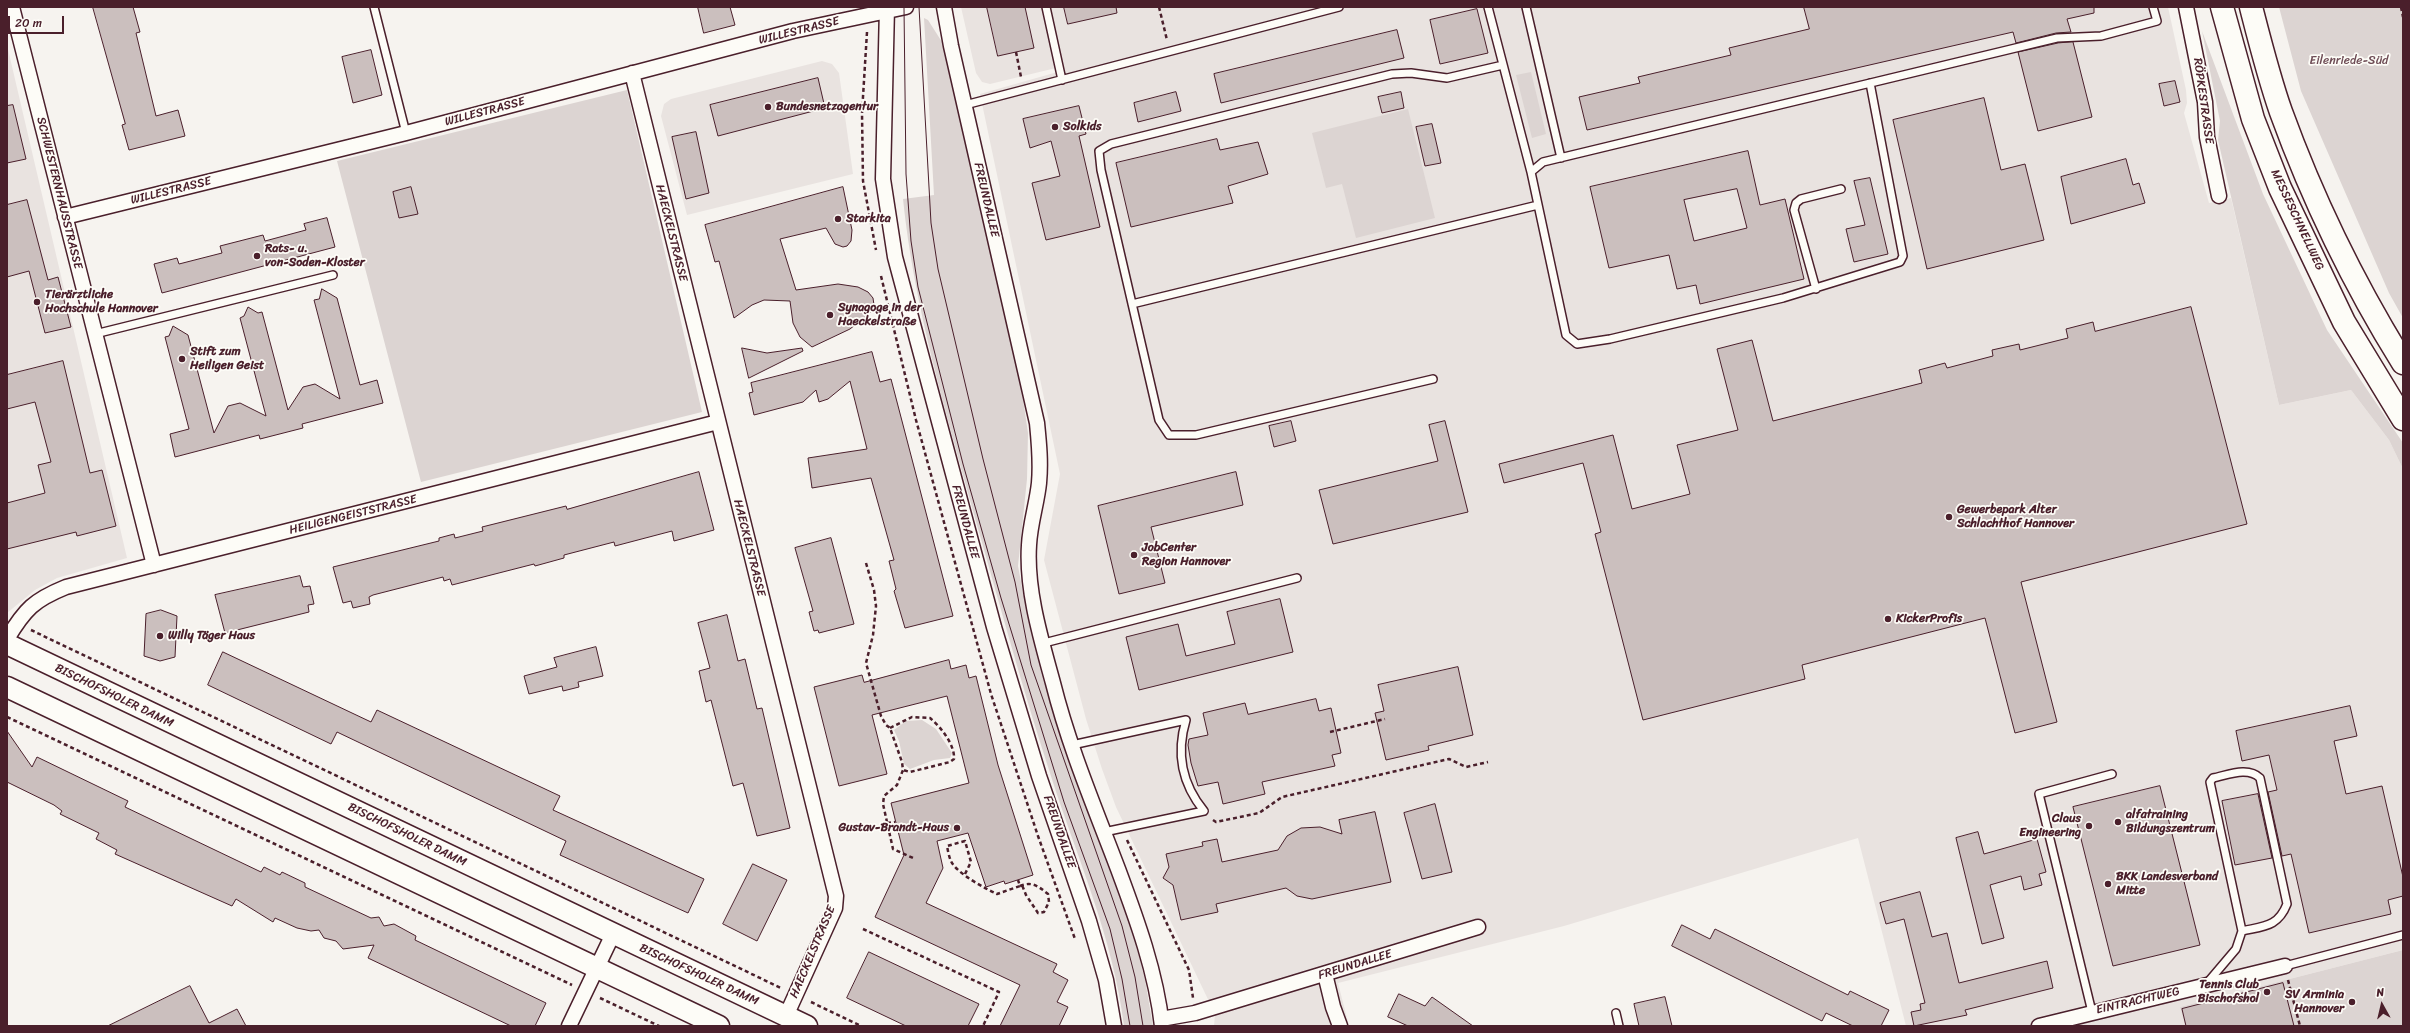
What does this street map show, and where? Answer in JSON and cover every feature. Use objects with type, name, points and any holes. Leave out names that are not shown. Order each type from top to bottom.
[{"type":"highway","name":"MESSESCHNELLWEG","points":[[2222,7],[2253,119],[2280,188],[2344,322],[2403,419]]},
{"type":"highway","points":[[2251,7],[2281,111],[2307,179],[2368,307],[2403,363]]},
{"type":"main road","name":"BISCHOFSHOLER DAMM","points":[[7,644],[807,1026]]},
{"type":"main road","points":[[7,687],[719,1026]]},
{"type":"street","name":"SCHWESTERNHAUSSTRASSE","points":[[12,7],[154,565]]},
{"type":"street","name":"WILLESTRASSE","points":[[65,217],[406,133],[793,31],[887,8],[906,7]]},
{"type":"street","name":"FREUNDALLEE","points":[[944,7],[1036,423],[1040,463],[1029,545],[1029,575],[1053,684],[1072,745],[1137,920],[1150,965],[1161,1022],[1478,927]]},
{"type":"street","name":"RÖPKESTRASSE","points":[[2186,7],[2205,102],[2207,137],[2219,196]]},
{"type":"street","name":"FREUNDALLEE","points":[[887,8],[883,179],[895,257],[994,627],[1040,776],[1090,921],[1106,980],[1114,1026]]},
{"type":"street","name":"HAECKELSTRASSE","points":[[632,73],[836,896],[835,908],[786,1016]]},
{"type":"street","name":"HEILIGENGEISTSTRASSE","points":[[7,639],[25,611],[43,596],[66,587],[718,422]]},
{"type":"street","points":[[569,1026],[613,934]]},
{"type":"street","name":"EINTRACHTWEG","points":[[2039,1026],[2285,966]]},
{"type":"street","points":[[1325,974],[1333,1007],[1340,1026]]},
{"type":"lane","points":[[374,7],[406,133]]},
{"type":"lane","points":[[1046,7],[1062,80]]},
{"type":"lane","points":[[965,105],[1339,7]]},
{"type":"lane","points":[[1488,7],[1531,172],[1566,335],[1577,344],[1618,337],[1816,289],[1892,266],[1900,262],[1903,256],[1870,83]]},
{"type":"lane","points":[[1526,7],[1561,158]]},
{"type":"lane","points":[[1531,172],[1543,162],[2057,38],[2101,36],[2157,22],[2153,7]]},
{"type":"lane","points":[[1433,379],[1196,435],[1169,435],[1159,420],[1101,170],[1099,151],[1111,144],[1392,74],[1411,73],[1447,78],[1503,65]]},
{"type":"lane","points":[[1816,289],[1794,210],[1796,203],[1801,199],[1842,189]]},
{"type":"lane","points":[[1132,304],[1538,205]]},
{"type":"lane","points":[[95,334],[332,275]]},
{"type":"lane","points":[[1044,643],[1297,578]]},
{"type":"lane","points":[[1072,745],[1186,720],[1181,744],[1182,768],[1192,795],[1204,811],[1104,832]]},
{"type":"lane","points":[[2205,986],[2233,954],[2241,939],[2242,931],[2210,782],[2213,778],[2247,771],[2254,772],[2260,778],[2287,904],[2283,914],[2273,924],[2242,931]]},
{"type":"lane","points":[[2092,1012],[2039,794],[2112,774]]},
{"type":"lane","points":[[2285,966],[2403,935]]},
{"type":"lane","points":[[1616,1013],[1620,1026]]},
{"type":"path","points":[[1159,7],[1170,51]]},
{"type":"path","points":[[2401,7],[2403,17]]},
{"type":"path","points":[[1016,52],[1024,90]]},
{"type":"path","points":[[866,563],[874,590],[876,606],[873,635],[866,664],[881,716],[886,725],[890,728],[900,752],[902,770],[895,788],[884,796],[883,799],[893,849],[913,858]]},
{"type":"path","points":[[16,623],[306,763],[861,1026]]},
{"type":"path","points":[[7,717],[577,987]]},
{"type":"path","points":[[890,728],[912,717],[930,718],[952,746],[954,759],[950,762],[910,772],[902,770]]},
{"type":"path","points":[[1330,732],[1385,719]]},
{"type":"path","points":[[1204,811],[1216,822],[1259,813],[1282,797],[1449,759],[1466,767],[1488,762]]},
{"type":"path","points":[[887,823],[895,822]]},
{"type":"path","points":[[1122,828],[1189,970],[1194,1013]]},
{"type":"path","points":[[965,874],[972,862],[965,841],[947,846],[951,863],[980,886],[997,894],[1021,886],[1034,884],[1048,894],[1048,908],[1044,912],[1038,912],[1033,906],[1021,886],[1018,880]]},
{"type":"path","points":[[863,929],[999,992],[983,1026]]},
{"type":"path","points":[[2285,966],[2300,1026]]},
{"type":"path","points":[[595,995],[660,1026]]},
{"type":"shaded area","points":[[961,7],[2168,7],[2186,90],[2187,103],[2184,113],[2209,203],[2231,198],[2279,405],[2351,390],[2389,440],[2403,469],[2403,950],[2180,1007],[2185,1026],[1906,1026],[1858,838],[1564,926],[1338,983],[1349,1026],[1214,1026],[1215,1014],[1116,807],[1102,769],[1086,719],[1044,560],[1060,474],[980,94],[1061,71],[1060,67],[990,84],[982,82],[976,73]]},
{"type":"shaded area","name":"Tierärztliche Hochschule Hannover","points":[[7,45],[127,558],[57,578],[35,590],[7,613]]},
{"type":"shaded area","points":[[822,61],[832,64],[839,73],[853,174],[687,215],[661,116],[664,104],[671,99]]},
{"type":"green space","name":"Eilenriede-Süd","points":[[2279,7],[2403,7],[2403,318],[2389,293],[2301,91]]},
{"type":"green space","points":[[924,18],[928,20],[942,42],[979,196],[1021,386],[1028,433],[1027,479],[1018,566],[1023,593],[1050,703],[1068,757],[1134,936],[1145,980],[1153,1026],[1124,1026],[1119,993],[1103,928],[1049,770],[1020,676],[932,360],[915,280],[903,199],[934,195]]},
{"type":"green space","points":[[2202,31],[2263,194],[2327,330],[2403,443],[2403,469],[2389,440],[2351,390],[2279,405],[2218,140],[2220,121]]},
{"type":"green space","points":[[1531,72],[1546,134],[1532,138],[1516,75]]},
{"type":"green space","points":[[627,90],[702,412],[421,482],[337,161]]},
{"type":"green space","points":[[1408,109],[1435,218],[1356,238],[1342,184],[1326,188],[1312,133]]},
{"type":"green space","points":[[922,720],[936,729],[952,753],[950,758],[934,760],[910,769],[904,764],[899,741],[894,730],[906,721]]},
{"type":"green space","name":"SV Arminia Hannover","points":[[2403,950],[2403,1026],[2185,1026],[2180,1007]]},
{"type":"building","points":[[93,7],[133,7],[140,32],[136,33],[156,116],[178,110],[185,136],[129,150],[122,125],[125,124]]},
{"type":"building","points":[[698,7],[730,7],[735,25],[704,33]]},
{"type":"building","points":[[987,7],[1025,7],[1034,48],[998,56]]},
{"type":"building","points":[[1064,7],[1116,7],[1117,13],[1068,24]]},
{"type":"building","points":[[1804,7],[2094,7],[2094,13],[2067,19],[2071,32],[2056,33],[2016,43],[2013,32],[1587,130],[1579,97],[1640,83],[1638,77],[1731,55],[1729,48],[1809,29]]},
{"type":"building","points":[[1477,9],[1488,53],[1440,64],[1430,20]]},
{"type":"building","points":[[1397,30],[1404,58],[1221,103],[1214,74]]},
{"type":"building","points":[[2073,42],[2092,117],[2038,131],[2018,52],[2058,43]]},
{"type":"building","points":[[371,50],[382,95],[353,103],[342,57]]},
{"type":"building","name":"Bundesnetzagentur","points":[[818,78],[825,108],[718,136],[710,105]]},
{"type":"building","points":[[2175,81],[2180,102],[2164,106],[2159,84]]},
{"type":"building","points":[[1176,92],[1181,111],[1138,122],[1134,103]]},
{"type":"building","points":[[1401,92],[1404,108],[1382,113],[1378,97]]},
{"type":"building","points":[[1984,98],[2001,170],[2025,164],[2044,240],[1927,269],[1893,120]]},
{"type":"building","points":[[13,105],[26,159],[7,163],[7,106]]},
{"type":"building","points":[[1079,106],[1086,134],[1079,136],[1100,227],[1046,240],[1032,183],[1060,176],[1051,141],[1030,148],[1023,119]]},
{"type":"building","points":[[1432,124],[1441,163],[1425,166],[1416,127]]},
{"type":"building","points":[[696,132],[709,193],[686,199],[672,137]]},
{"type":"building","points":[[1217,139],[1220,150],[1258,142],[1268,174],[1228,186],[1233,203],[1131,227],[1116,163]]},
{"type":"building","points":[[1748,151],[1760,205],[1785,199],[1804,279],[1700,304],[1696,285],[1677,289],[1669,255],[1609,268],[1590,187]],"holes":[[[1737,189],[1747,228],[1694,241],[1684,200]]]},
{"type":"building","points":[[2126,159],[2133,185],[2139,183],[2145,203],[2071,224],[2061,177]]},
{"type":"building","points":[[1870,178],[1888,254],[1854,262],[1846,229],[1865,225],[1854,181]]},
{"type":"building","points":[[411,187],[418,214],[399,218],[393,192]]},
{"type":"building","points":[[843,187],[852,230],[851,241],[847,246],[843,247],[835,244],[826,228],[780,239],[796,290],[838,284],[858,287],[868,292],[873,298],[874,305],[871,312],[850,329],[812,347],[800,337],[793,323],[790,301],[764,300],[752,305],[734,318],[719,261],[715,262],[705,225]]},
{"type":"building","points":[[27,200],[48,280],[58,277],[71,327],[45,333],[29,271],[7,277],[7,205]]},
{"type":"building","name":"Rats- u. von-Soden-Kloster","points":[[327,218],[335,247],[162,293],[154,264],[177,258],[179,264],[222,253],[220,246],[263,235],[265,241],[306,230],[304,224]]},
{"type":"building","name":"Stift zum Heiligen Geist","points":[[322,289],[337,298],[360,385],[377,380],[383,403],[302,424],[303,428],[260,439],[259,435],[175,457],[170,434],[189,429],[165,337],[169,336],[173,326],[188,335],[214,433],[228,406],[240,403],[266,416],[240,318],[244,316],[248,307],[258,313],[262,312],[288,410],[303,387],[315,384],[340,399],[314,300],[319,299]]},
{"type":"building","name":"Gewerbepark Alter Schlachthof Hannover","points":[[2191,307],[2247,524],[2021,582],[2057,722],[2015,733],[1985,618],[1802,665],[1805,679],[1643,720],[1595,534],[1601,532],[1583,463],[1504,483],[1499,464],[1613,435],[1632,509],[1690,494],[1677,445],[1738,430],[1717,349],[1752,340],[1773,421],[1922,383],[1919,370],[1945,363],[1947,368],[1993,356],[1992,350],[2019,344],[2020,350],[2068,338],[2066,329],[2093,322],[2095,331]]},
{"type":"building","points":[[742,348],[767,353],[802,348],[803,351],[749,378]]},
{"type":"building","points":[[872,352],[880,382],[891,379],[953,616],[905,628],[894,591],[896,589],[889,561],[894,560],[871,478],[812,488],[808,458],[867,449],[850,381],[828,399],[819,402],[816,390],[803,402],[754,415],[749,393],[753,392],[751,383]]},
{"type":"building","points":[[63,361],[90,473],[102,470],[116,526],[77,536],[76,532],[7,549],[7,503],[45,493],[38,465],[51,462],[35,402],[7,409],[7,375]]},
{"type":"building","points":[[1291,421],[1296,441],[1274,447],[1269,426]]},
{"type":"building","points":[[1445,421],[1468,512],[1333,544],[1319,490],[1438,461],[1429,425]]},
{"type":"building","points":[[699,472],[714,530],[674,541],[672,531],[615,546],[614,542],[564,555],[564,558],[535,566],[534,564],[452,585],[450,579],[444,581],[443,577],[373,595],[369,597],[370,604],[353,608],[351,601],[343,603],[333,567],[439,541],[439,538],[454,534],[455,538],[483,531],[482,527],[566,506],[567,509]]},
{"type":"building","name":"JobCenter Region Hannover","points":[[1236,472],[1243,505],[1151,527],[1165,583],[1119,594],[1098,506]]},
{"type":"building","points":[[831,538],[854,624],[819,633],[818,630],[814,631],[809,612],[813,611],[795,548]]},
{"type":"building","points":[[300,576],[303,587],[310,586],[314,604],[308,605],[309,612],[225,633],[215,595]]},
{"type":"building","points":[[1280,599],[1293,652],[1139,690],[1126,637],[1178,624],[1186,656],[1235,644],[1227,612]]},
{"type":"building","name":"Willy Täger Haus","points":[[161,610],[177,616],[175,657],[160,661],[144,656],[146,614]]},
{"type":"building","points":[[727,615],[738,661],[745,659],[757,709],[762,708],[790,828],[757,836],[743,783],[733,786],[711,700],[706,702],[699,671],[710,668],[698,623]]},
{"type":"building","points":[[596,647],[603,676],[578,682],[579,687],[563,691],[562,686],[529,694],[524,676],[557,667],[554,658]]},
{"type":"building","points":[[223,652],[371,722],[377,710],[560,796],[553,810],[704,879],[688,913],[560,855],[566,841],[337,732],[331,744],[208,685]]},
{"type":"building","points":[[949,660],[951,669],[966,665],[969,678],[976,676],[998,765],[1033,875],[1005,884],[1004,881],[986,887],[968,833],[937,841],[943,868],[926,903],[1057,964],[1053,972],[1068,980],[1057,1002],[1068,1007],[1059,1026],[1000,1026],[1020,985],[875,917],[904,855],[891,803],[969,783],[947,696],[872,715],[887,774],[839,786],[814,687],[862,675],[864,682]]},
{"type":"building","points":[[1458,667],[1473,735],[1428,746],[1429,750],[1386,760],[1375,713],[1384,711],[1378,685]]},
{"type":"building","points":[[1316,699],[1319,711],[1331,708],[1341,753],[1332,755],[1335,766],[1262,782],[1265,794],[1223,804],[1218,782],[1198,786],[1191,763],[1188,745],[1189,739],[1208,735],[1203,713],[1245,703],[1248,714]]},
{"type":"building","points":[[2350,706],[2357,736],[2334,741],[2346,794],[2382,786],[2403,877],[2403,896],[2388,900],[2391,914],[2309,933],[2291,854],[2282,856],[2268,792],[2277,790],[2269,755],[2242,761],[2236,731]]},
{"type":"building","points":[[7,731],[32,767],[37,757],[128,801],[125,807],[261,872],[264,867],[280,875],[282,872],[305,883],[305,887],[371,918],[379,917],[384,926],[394,924],[416,936],[415,940],[546,1003],[535,1026],[511,1026],[368,958],[374,945],[343,949],[336,941],[324,938],[319,930],[311,931],[297,928],[275,918],[273,922],[236,899],[232,906],[115,854],[117,850],[96,839],[99,833],[60,814],[62,811],[54,805],[7,782]]},
{"type":"building","points":[[2160,786],[2200,945],[2113,966],[2073,807]]},
{"type":"building","points":[[2258,794],[2272,858],[2235,865],[2222,801]]},
{"type":"building","points":[[1435,804],[1452,872],[1422,879],[1404,813]]},
{"type":"building","points":[[1375,812],[1391,882],[1312,899],[1297,896],[1286,888],[1216,904],[1218,912],[1181,920],[1173,885],[1163,878],[1169,867],[1166,854],[1203,846],[1202,842],[1217,839],[1222,862],[1278,850],[1287,836],[1301,828],[1320,827],[1342,834],[1339,820]]},
{"type":"building","points":[[1978,832],[1984,854],[2037,839],[2046,872],[2039,874],[2042,885],[2024,890],[2021,876],[1990,885],[2004,938],[1982,944],[1956,838]]},
{"type":"building","points":[[753,864],[787,880],[757,941],[723,924]]},
{"type":"building","points":[[1920,892],[1932,937],[1947,933],[1959,983],[2047,961],[2053,988],[1965,1010],[1967,1015],[1914,1026],[1911,1012],[1921,1010],[1920,1004],[1925,1003],[1904,919],[1886,924],[1880,903]]},
{"type":"building","points":[[1682,925],[1710,939],[1715,929],[1848,995],[1850,991],[1889,1010],[1881,1026],[1853,1026],[1826,1013],[1822,1021],[1672,946]]},
{"type":"building","points":[[869,952],[979,1004],[968,1026],[906,1026],[847,998]]},
{"type":"building","name":"Tennis Club Bischofshol","points":[[2283,983],[2294,1026],[2186,1026],[2182,1009]]},
{"type":"building","points":[[190,986],[209,1023],[237,1009],[246,1026],[108,1026]]},
{"type":"building","points":[[1399,994],[1425,1006],[1432,997],[1473,1026],[1408,1026],[1388,1017]]},
{"type":"building","points":[[1665,997],[1672,1026],[1639,1026],[1634,1004]]},
{"type":"tram line","points":[[904,7],[906,174],[911,241],[918,287],[963,464],[1001,598],[1064,802],[1110,929],[1122,979],[1130,1026]]},
{"type":"tram line","points":[[919,7],[931,223],[938,269],[983,459],[1015,582],[1031,665],[1122,926],[1135,977],[1143,1026]]},
{"type":"place","name":"Bundesnetzagentur","points":[[768,107]]},
{"type":"place","name":"Solkids","points":[[1055,127]]},
{"type":"place","name":"Starkita","points":[[838,219]]},
{"type":"place","name":"Rats- u. von-Soden-Kloster","points":[[257,256]]},
{"type":"place","name":"Tierärztliche Hochschule Hannover","points":[[37,302]]},
{"type":"place","name":"Synagoge in der Haeckelstraße","points":[[830,315]]},
{"type":"place","name":"Stift zum Heiligen Geist","points":[[182,359]]},
{"type":"place","name":"Gewerbepark Alter Schlachthof Hannover","points":[[1949,517]]},
{"type":"place","name":"JobCenter Region Hannover","points":[[1134,555]]},
{"type":"place","name":"KickerProfis","points":[[1888,619]]},
{"type":"place","name":"Willy Täger Haus","points":[[160,636]]},
{"type":"place","name":"alfatraining Bildungszentrum","points":[[2118,822]]},
{"type":"place","name":"Claus Engineering","points":[[2089,826]]},
{"type":"place","name":"Gustav-Brandt-Haus","points":[[957,828]]},
{"type":"place","name":"BKK Landesverband Mitte","points":[[2108,884]]},
{"type":"place","name":"Tennis Club Bischofshol","points":[[2267,992]]},
{"type":"place","name":"SV Arminia Hannover","points":[[2352,1002]]}]
